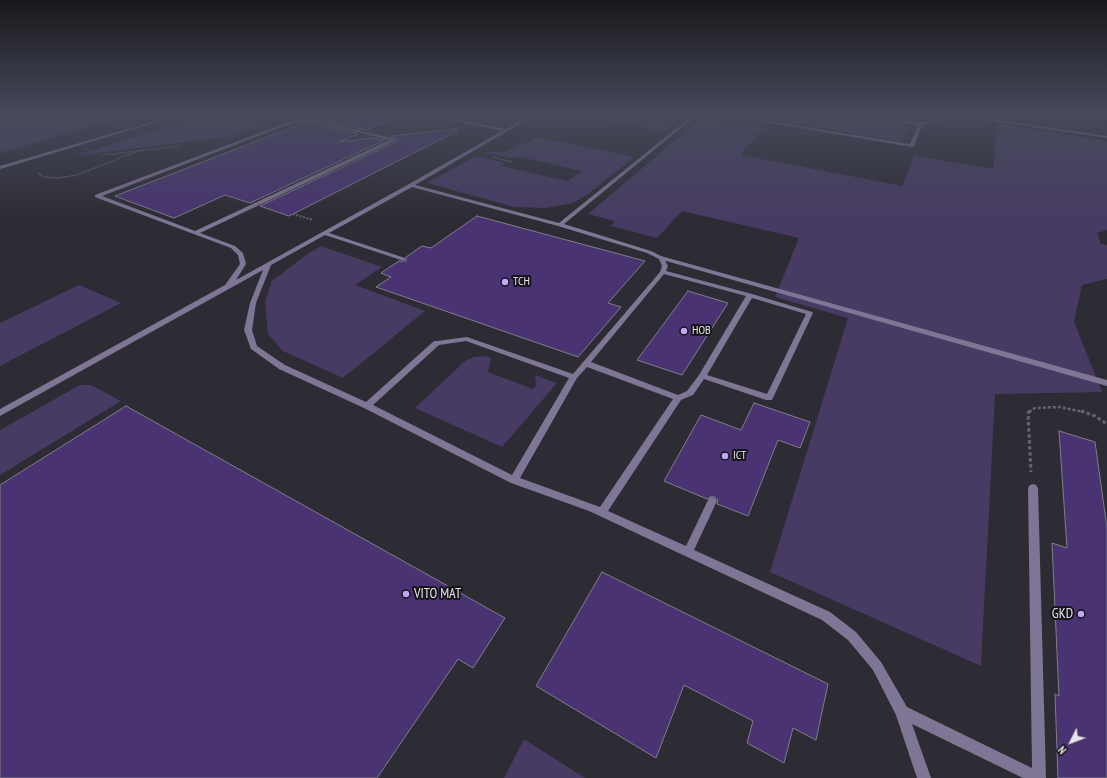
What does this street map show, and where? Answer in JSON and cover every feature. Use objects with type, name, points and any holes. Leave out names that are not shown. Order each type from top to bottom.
[{"type":"street","points":[[0,168],[60,150]]},
{"type":"street","points":[[216,150],[96,196],[233,247],[241,254],[243,264],[228,286]]},
{"type":"street","points":[[195,233],[370,150]]},
{"type":"street","points":[[0,413],[471,150]]},
{"type":"street","points":[[560,225],[652,150]]},
{"type":"street","points":[[411,185],[560,225],[649,252],[661,258],[1107,383]]},
{"type":"street","points":[[323,233],[403,259]]},
{"type":"street","points":[[514,480],[574,377],[662,272],[665,266],[661,258]]},
{"type":"street","points":[[269,263],[253,303],[248,330],[254,347],[282,367],[367,406],[514,480],[602,512],[826,616],[852,636],[877,666],[902,712],[924,778]]},
{"type":"street","points":[[662,272],[750,295],[810,313],[769,398],[702,376]]},
{"type":"street","points":[[602,512],[678,398],[690,393],[702,376],[750,295]]},
{"type":"street","points":[[367,406],[437,344],[467,339],[574,377]]},
{"type":"street","points":[[585,363],[678,398]]},
{"type":"street","points":[[902,712],[1039,778],[1033,488]]},
{"type":"street","points":[[688,552],[712,502]]},
{"type":"path","points":[[99,155],[144,150]]},
{"type":"path","points":[[204,150],[212,152]]},
{"type":"path","points":[[42,170],[39,174],[44,177],[58,178],[77,175],[138,151]]},
{"type":"path","points":[[1033,488],[1028,413],[1035,408],[1059,407],[1080,410],[1095,416],[1107,424]]},
{"type":"shaded area","points":[[0,150],[9,150],[0,153]]},
{"type":"shaded area","points":[[92,150],[119,150],[74,156]]},
{"type":"shaded area","points":[[509,150],[602,150],[634,157],[588,194],[573,203],[546,208],[515,207],[427,183],[476,156],[505,163],[501,166],[568,181],[582,171],[516,156],[512,158],[484,152],[505,152]]},
{"type":"shaded area","points":[[664,150],[745,150],[741,155],[902,186],[914,156],[993,169],[995,150],[1107,150],[1107,230],[1097,233],[1101,244],[1107,245],[1107,279],[1082,285],[1074,322],[1102,392],[995,394],[981,666],[770,572],[848,318],[775,297],[799,238],[682,211],[657,238],[611,226],[615,221],[588,214]]},
{"type":"shaded area","points":[[321,246],[382,267],[355,285],[425,311],[343,378],[283,351],[268,334],[265,302],[272,281],[306,255]]},
{"type":"shaded area","points":[[79,285],[121,303],[0,366],[0,323]]},
{"type":"shaded area","points":[[486,356],[491,358],[488,372],[533,389],[536,385],[535,375],[557,383],[502,447],[415,408],[465,361],[474,357]]},
{"type":"shaded area","points":[[80,385],[91,385],[121,401],[0,475],[0,430]]},
{"type":"shaded area","points":[[524,739],[585,778],[504,778]]},
{"type":"building","points":[[233,150],[363,150],[250,203],[225,195],[174,218],[115,196]]},
{"type":"building","points":[[378,150],[419,150],[289,216],[260,206]]},
{"type":"building","name":"TCH","points":[[477,216],[645,261],[608,303],[621,307],[578,357],[376,287],[391,277],[381,273],[399,261],[406,261],[406,257],[422,246],[431,248]]},
{"type":"building","name":"HOB","points":[[688,291],[728,303],[682,375],[637,360]]},
{"type":"building","name":"ICT","points":[[754,403],[810,422],[800,448],[778,440],[748,516],[717,504],[718,500],[715,497],[712,496],[707,499],[664,481],[701,415],[741,430]]},
{"type":"building","name":"VITO MAT","points":[[126,406],[505,618],[473,668],[458,659],[377,778],[0,778],[0,485]]},
{"type":"building","name":"GKD","points":[[1059,431],[1095,442],[1107,528],[1107,778],[1058,778],[1055,694],[1059,696],[1052,543],[1067,548]]},
{"type":"building","points":[[602,572],[828,684],[816,740],[793,728],[784,763],[747,743],[753,721],[684,685],[656,758],[536,686]]},
{"type":"place","name":"TCH","points":[[505,282]]},
{"type":"place","name":"HOB","points":[[684,331]]},
{"type":"place","name":"ICT","points":[[725,456]]},
{"type":"place","name":"VITO MAT","points":[[406,594]]},
{"type":"place","name":"GKD","points":[[1081,614]]}]
